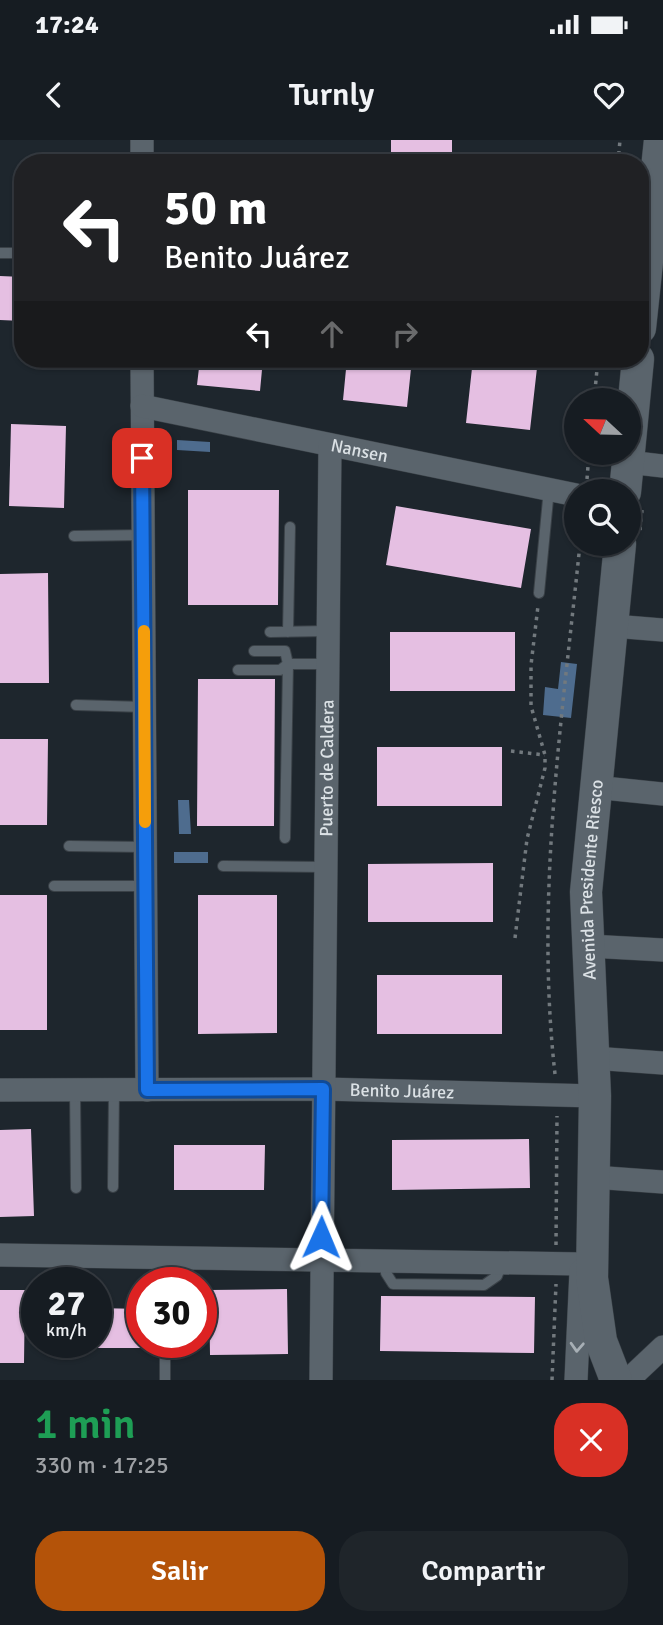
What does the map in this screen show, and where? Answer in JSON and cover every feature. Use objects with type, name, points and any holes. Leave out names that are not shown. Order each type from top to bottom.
[{"type":"main road","points":[[649,210],[660,140]]},
{"type":"main road","points":[[626,477],[637,368]]},
{"type":"main road","name":"Avenida Presidente Riesco","points":[[617,1379],[601,1341],[593,1303],[591,1217],[595,1096],[586,892],[594,787],[619,556]]},
{"type":"street","points":[[142,368],[147,1090]]},
{"type":"street","name":"Nansen","points":[[142,406],[564,492]]},
{"type":"street","name":"Puerto de Caldera","points":[[321,1380],[330,445]]},
{"type":"street","points":[[626,477],[663,466]]},
{"type":"street","points":[[612,626],[663,630]]},
{"type":"street","points":[[594,787],[663,794]]},
{"type":"street","points":[[589,946],[663,950]]},
{"type":"street","points":[[593,1058],[663,1063]]},
{"type":"street","name":"Benito Juárez","points":[[0,1090],[323,1089],[595,1096]]},
{"type":"street","points":[[593,1177],[663,1182]]},
{"type":"street","name":"Avenida Presidente Riesco","points":[[576,1380],[581,1264],[591,1217]]},
{"type":"street","points":[[0,1255],[581,1264]]},
{"type":"street","points":[[617,1379],[663,1347]]},
{"type":"lane","points":[[539,593],[549,489]]},
{"type":"lane","points":[[288,632],[290,527]]},
{"type":"lane","points":[[74,536],[143,536]]},
{"type":"lane","points":[[270,632],[327,631]]},
{"type":"lane","points":[[254,651],[285,652],[288,664],[285,838]]},
{"type":"lane","points":[[238,670],[280,670],[288,664],[327,664]]},
{"type":"lane","points":[[76,705],[144,707]]},
{"type":"lane","points":[[69,845],[145,847]]},
{"type":"lane","points":[[223,866],[325,867]]},
{"type":"lane","points":[[54,886],[145,886]]},
{"type":"lane","points":[[75,1090],[76,1188]]},
{"type":"lane","points":[[113,1187],[114,1090]]},
{"type":"lane","points":[[165,1358],[165,1380]]},
{"type":"path","points":[[595,388],[597,368]]},
{"type":"path","points":[[552,1380],[557,1095],[548,988],[547,882],[579,556]]},
{"type":"path","points":[[515,937],[527,839],[545,755],[531,706],[531,665],[539,593]]},
{"type":"path","points":[[511,751],[545,755]]},
{"type":"water","points":[[177,440],[210,442],[210,452],[177,450]]},
{"type":"water","points":[[561,662],[577,664],[571,718],[543,715],[545,687],[558,689]]},
{"type":"water","points":[[178,800],[189,800],[191,834],[179,834]]},
{"type":"water","points":[[174,852],[208,852],[208,863],[174,863]]},
{"type":"building","points":[[391,140],[452,140],[452,154],[391,154]]},
{"type":"building","points":[[0,276],[14,277],[14,321],[0,320]]},
{"type":"building","points":[[199,368],[262,368],[260,391],[197,385]]},
{"type":"building","points":[[346,368],[411,368],[407,407],[343,400]]},
{"type":"building","points":[[472,368],[537,368],[530,430],[466,423]]},
{"type":"building","points":[[11,424],[66,426],[64,508],[9,506]]},
{"type":"building","points":[[188,490],[279,490],[278,605],[188,605]]},
{"type":"building","points":[[396,506],[531,529],[521,588],[386,565]]},
{"type":"building","points":[[48,573],[49,683],[0,683],[0,574]]},
{"type":"building","points":[[390,632],[515,632],[515,691],[390,691]]},
{"type":"building","points":[[198,679],[275,679],[274,826],[197,826]]},
{"type":"building","points":[[0,739],[48,739],[47,825],[0,825]]},
{"type":"building","points":[[377,747],[502,747],[502,806],[377,806]]},
{"type":"building","points":[[493,863],[493,922],[368,922],[368,864]]},
{"type":"building","points":[[0,895],[47,895],[47,1030],[0,1030]]},
{"type":"building","points":[[198,895],[277,895],[277,1033],[198,1034]]},
{"type":"building","points":[[377,975],[502,975],[502,1034],[377,1034]]},
{"type":"building","points":[[31,1129],[34,1216],[0,1217],[0,1130]]},
{"type":"building","points":[[529,1139],[530,1188],[392,1190],[392,1140]]},
{"type":"building","points":[[174,1145],[265,1145],[264,1190],[174,1190]]},
{"type":"building","points":[[287,1289],[288,1354],[217,1355],[217,1290]]},
{"type":"building","points":[[0,1290],[21,1290],[21,1358],[24,1358],[24,1363],[0,1363]]},
{"type":"building","points":[[381,1296],[535,1297],[534,1353],[380,1351]]},
{"type":"building","points":[[112,1308],[126,1309],[126,1348],[112,1348]]},
{"type":"slow traffic","points":[[144,631],[145,822]]},
{"type":"route","points":[[142,458],[147,1090],[323,1089],[321,1237]]}]
